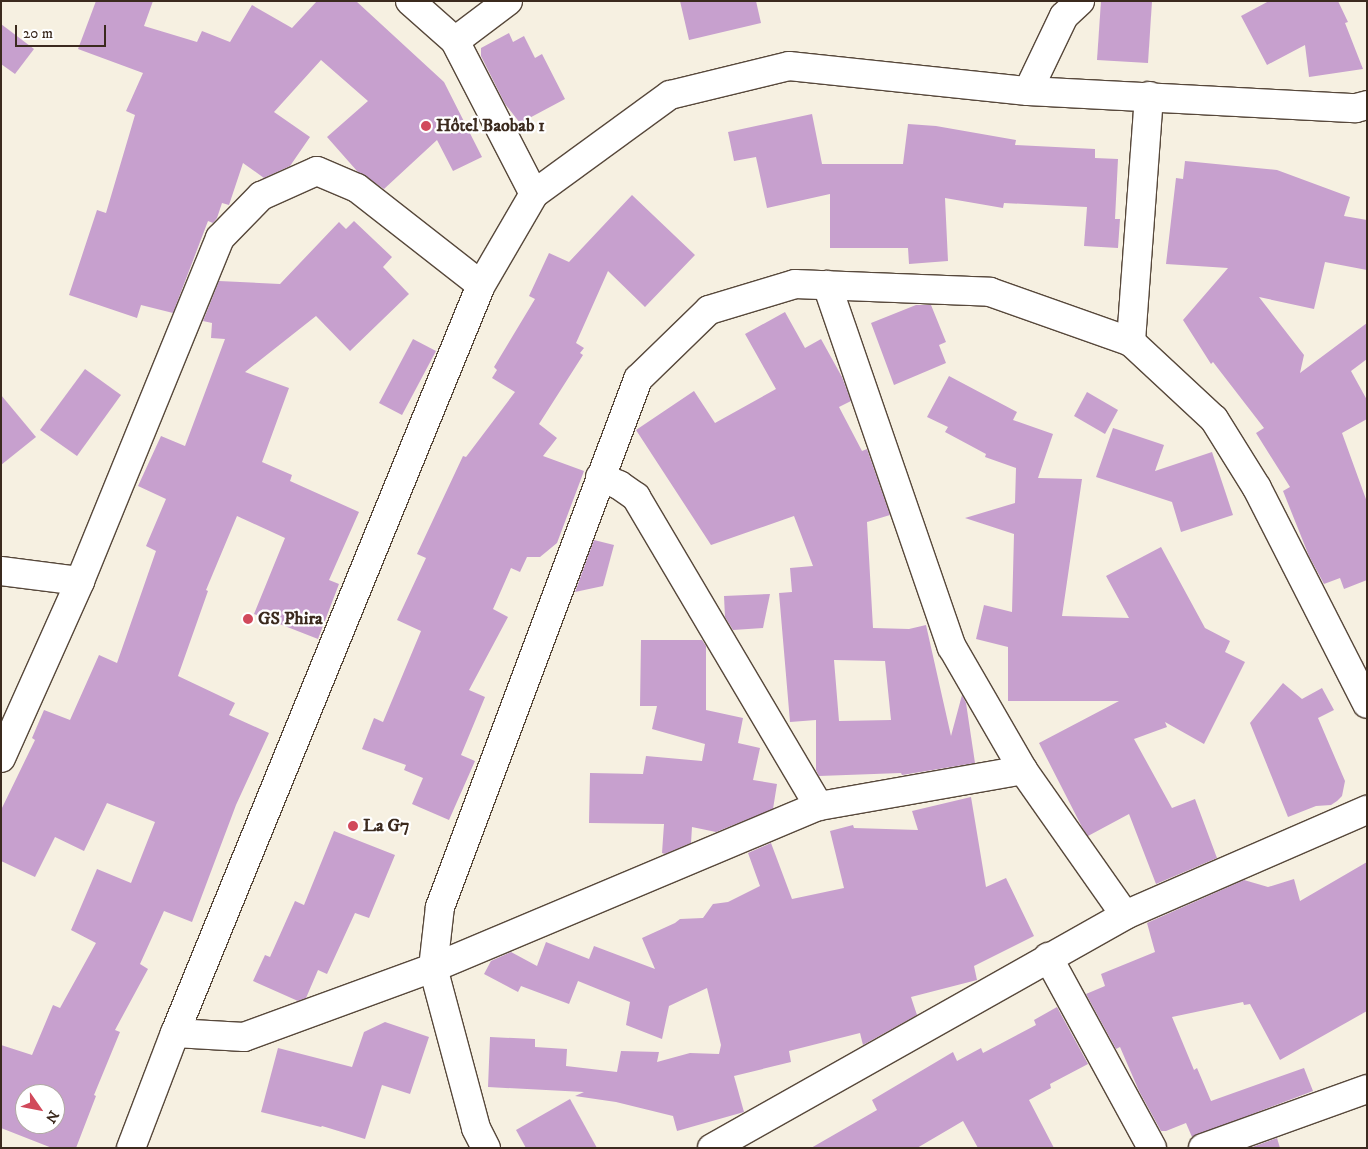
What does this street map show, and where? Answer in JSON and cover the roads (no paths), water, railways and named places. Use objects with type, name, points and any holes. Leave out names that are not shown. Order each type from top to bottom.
[{"type":"street","points":[[410,1],[455,41],[534,194]]},
{"type":"street","points":[[455,41],[508,1]]},
{"type":"street","points":[[1028,91],[1064,16],[1080,1]]},
{"type":"street","points":[[131,1148],[175,1033],[481,285],[534,194],[670,95],[789,66],[1028,91],[1356,108],[1367,106]]},
{"type":"street","points":[[1131,342],[1149,96]]},
{"type":"street","points":[[1,758],[80,581],[220,238],[261,196],[317,171],[357,188],[481,285]]},
{"type":"street","points":[[486,1148],[476,1128],[433,968],[440,907],[638,379],[708,310],[796,284],[990,292],[1131,342],[1214,419],[1257,488],[1367,704]]},
{"type":"street","points":[[827,285],[952,647],[1023,770],[1125,915]]},
{"type":"street","points":[[600,477],[619,485],[636,497],[819,806]]},
{"type":"street","points":[[1,570],[80,581]]},
{"type":"street","points":[[175,1033],[244,1037],[433,968],[819,806],[1023,770]]},
{"type":"street","points":[[712,1148],[1125,915],[1367,810]]},
{"type":"street","points":[[1048,957],[1152,1148]]},
{"type":"street","points":[[1203,1148],[1367,1089]]},
{"type":"place","name":"Hôtel Baobab 1","points":[[426,126]]},
{"type":"place","name":"GS Phira","points":[[248,619]]},
{"type":"place","name":"La G7","points":[[353,826]]}]
